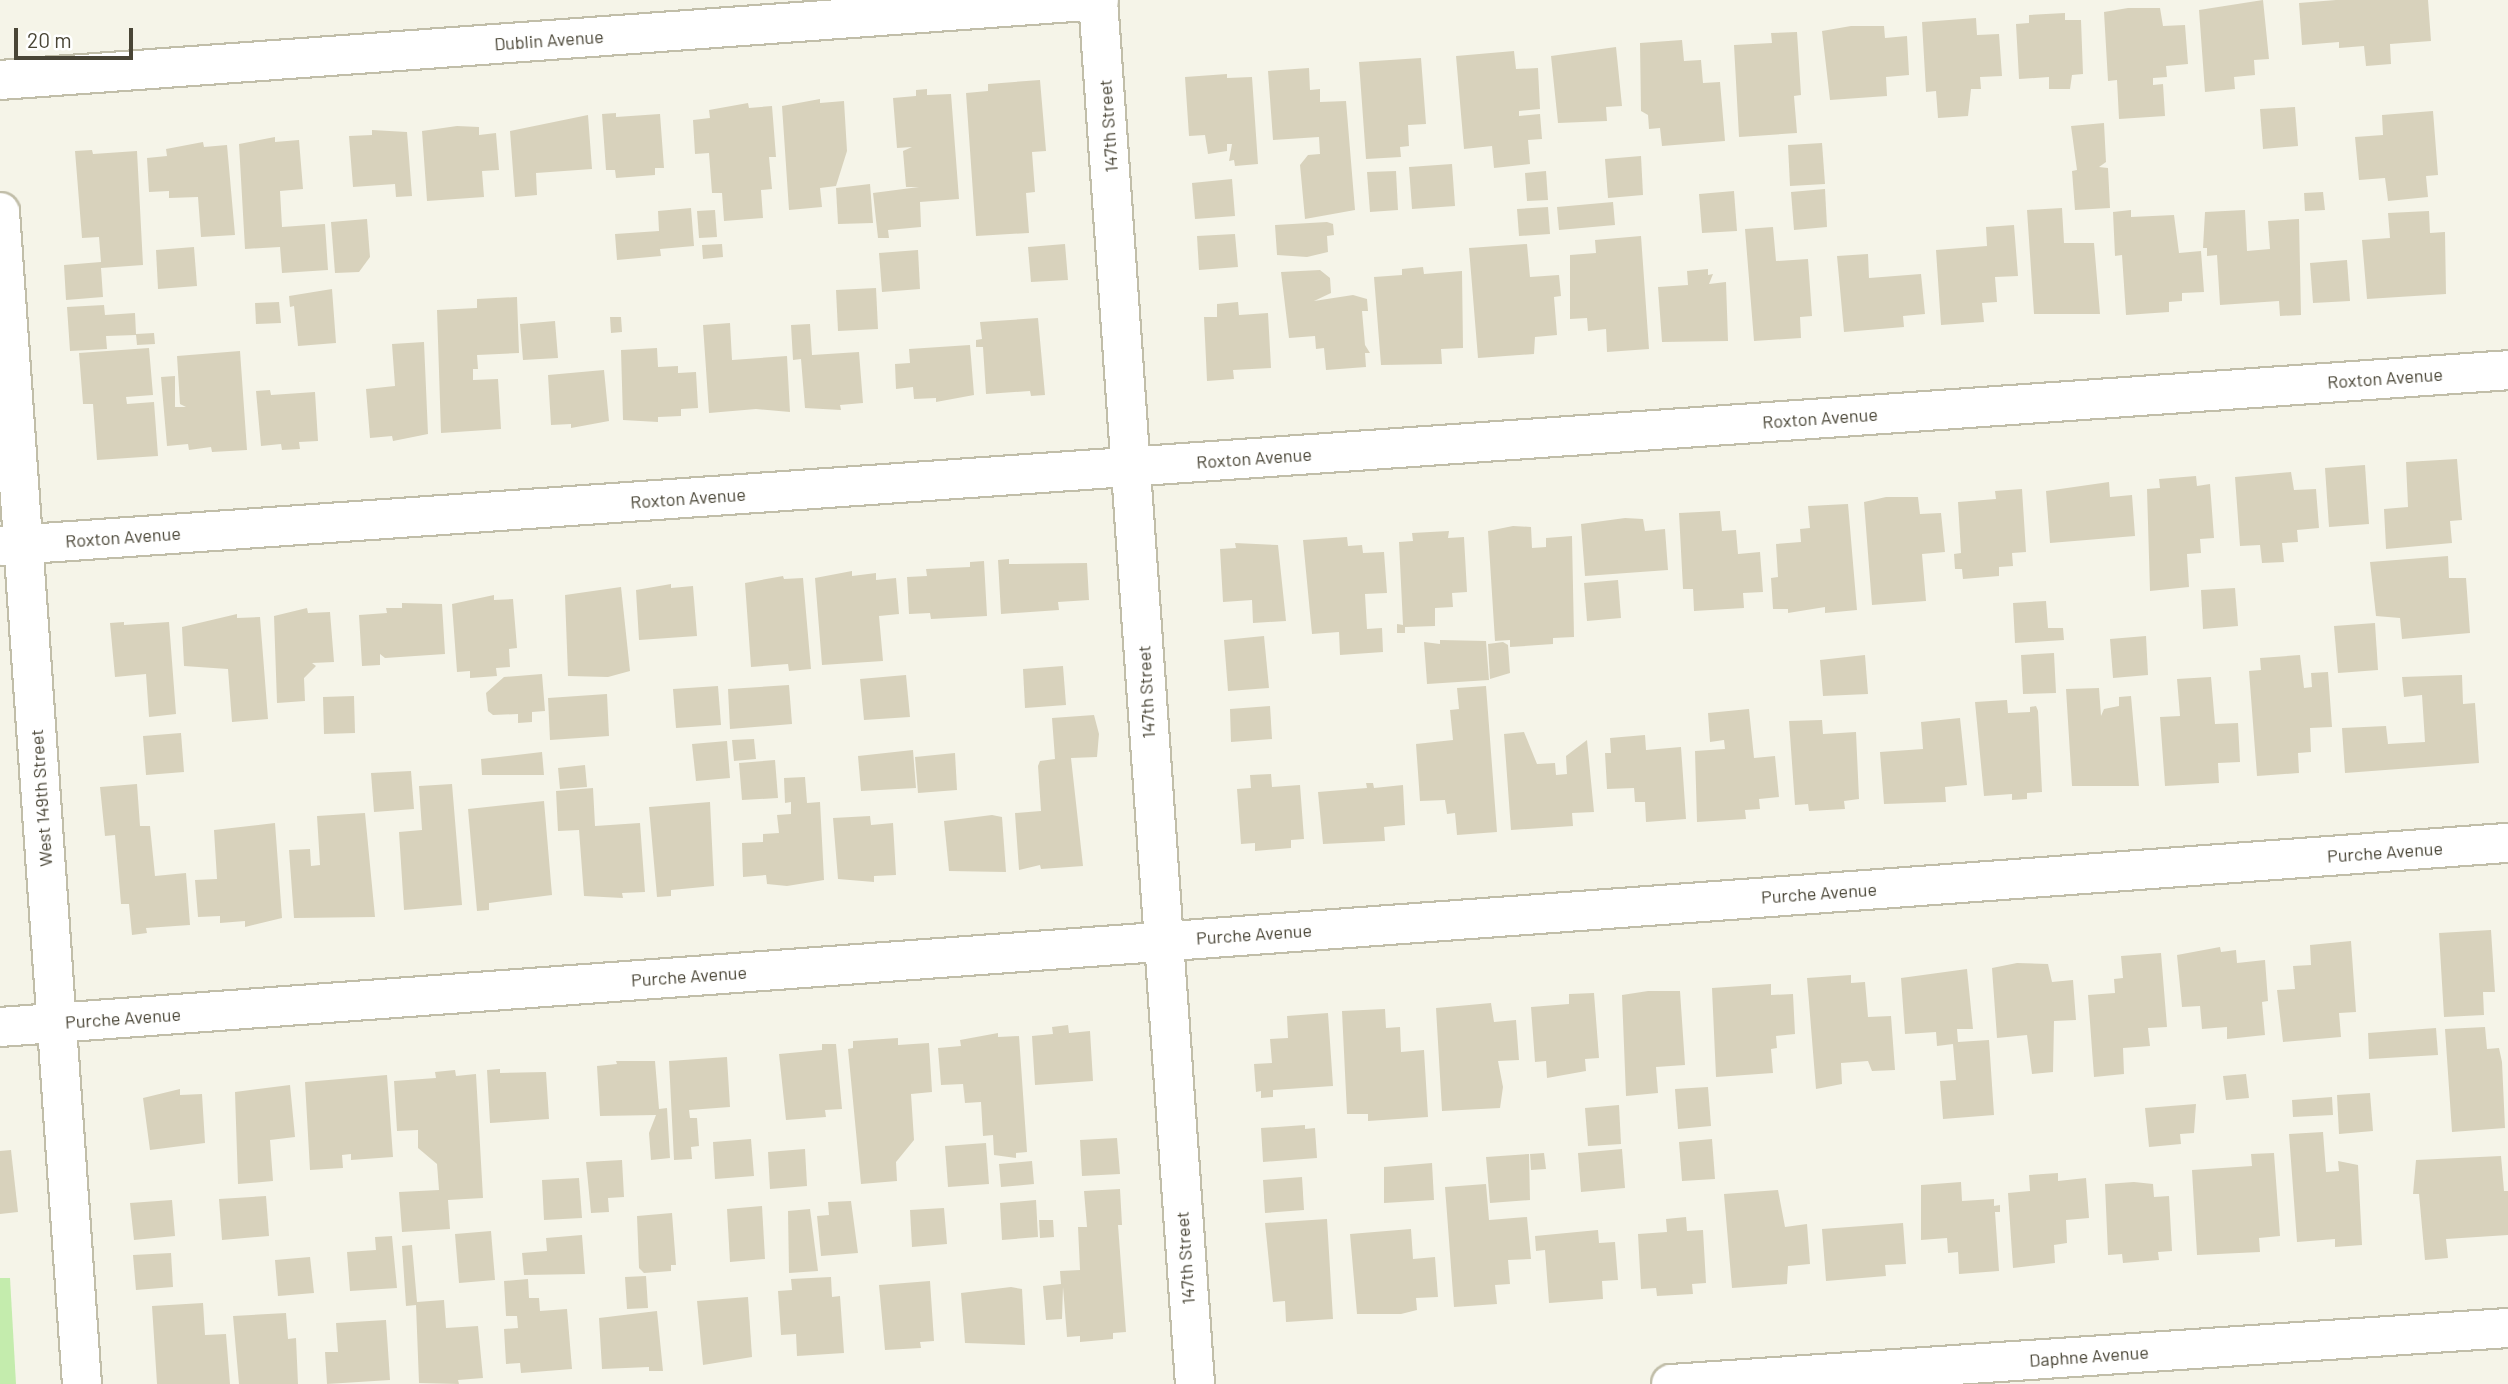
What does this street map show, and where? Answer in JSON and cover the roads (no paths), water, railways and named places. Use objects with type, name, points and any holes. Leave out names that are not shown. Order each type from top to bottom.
[{"type":"street","name":"Dublin Avenue","points":[[0,80],[1099,0]]},
{"type":"street","name":"147th Street","points":[[1099,0],[1132,467],[1161,941],[1195,1384]]},
{"type":"street","name":"West 149th Street","points":[[0,212],[12,545],[57,1023],[82,1384]]},
{"type":"street","name":"Roxton Avenue","points":[[12,545],[2508,370]]},
{"type":"street","name":"Purche Avenue","points":[[0,1027],[2508,843]]},
{"type":"street","name":"Daphne Avenue","points":[[1671,1384],[2508,1328]]}]
